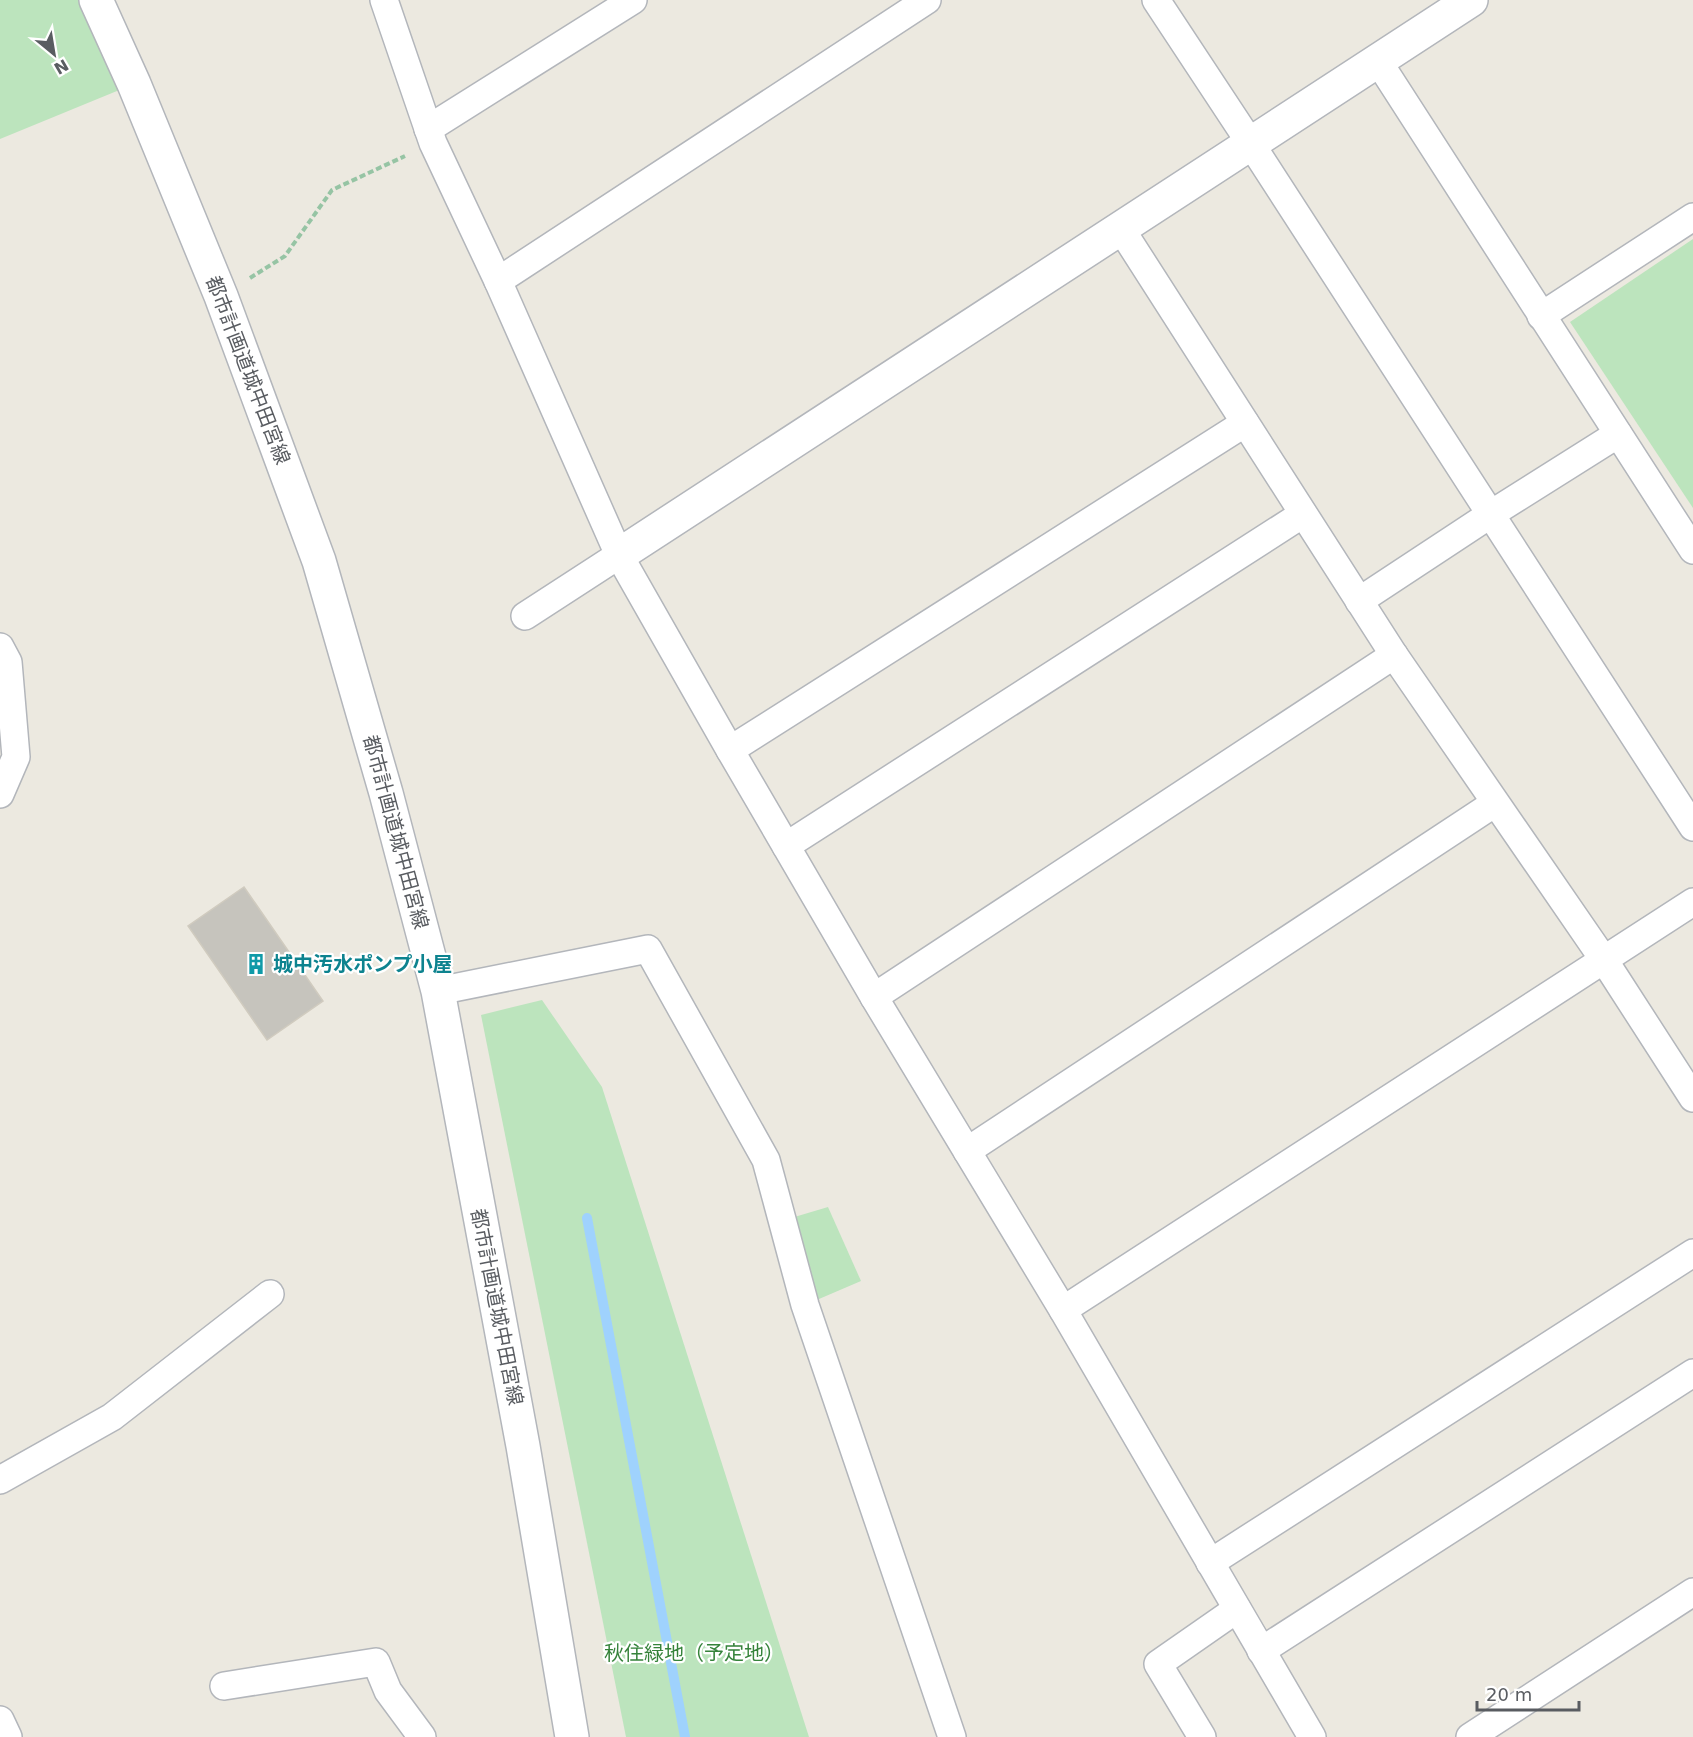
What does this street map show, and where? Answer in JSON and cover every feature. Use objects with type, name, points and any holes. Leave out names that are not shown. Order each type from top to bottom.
[{"type":"street","name":"都市計画道城中田宮線","points":[[96,0],[134,84],[221,296],[319,561],[386,793],[438,991],[523,1446],[572,1737]]},
{"type":"street","points":[[384,0],[430,136],[498,281],[619,555],[874,997],[1063,1310],[1312,1737]]},
{"type":"street","points":[[430,136],[633,0]]},
{"type":"street","points":[[498,281],[927,0]]},
{"type":"street","points":[[1156,0],[1693,827]]},
{"type":"street","points":[[525,616],[1471,0]]},
{"type":"street","points":[[1378,61],[1693,550]]},
{"type":"street","points":[[1541,316],[1693,217]]},
{"type":"street","points":[[1121,229],[1394,655],[1604,960],[1693,1098]]},
{"type":"street","points":[[730,750],[1245,423]]},
{"type":"street","points":[[1359,601],[1618,434]]},
{"type":"street","points":[[786,846],[1303,514]]},
{"type":"street","points":[[0,647],[8,662],[16,757],[0,794]]},
{"type":"street","points":[[874,997],[1394,655]]},
{"type":"street","points":[[967,1151],[1496,802]]},
{"type":"street","points":[[1063,1310],[1693,902]]},
{"type":"street","points":[[438,991],[648,949],[766,1160],[805,1305],[952,1737]]},
{"type":"street","points":[[1210,1563],[1693,1253]]},
{"type":"street","points":[[0,1479],[112,1417],[270,1294]]},
{"type":"street","points":[[1262,1651],[1693,1372]]},
{"type":"street","points":[[1470,1737],[1693,1592]]},
{"type":"street","points":[[1202,1737],[1158,1664],[1237,1609]]},
{"type":"street","points":[[224,1686],[376,1662],[388,1691],[422,1737]]},
{"type":"street","points":[[0,1720],[8,1737]]},
{"type":"path","points":[[221,296],[285,256],[332,190],[430,136]]},
{"type":"green space","points":[[0,0],[96,0],[134,84],[0,139]]},
{"type":"green space","points":[[1693,239],[1693,508],[1570,322]]},
{"type":"green space","name":"秋住緑地（予定地）","points":[[542,1000],[602,1087],[809,1737],[626,1737],[481,1015]]},
{"type":"green space","points":[[828,1207],[861,1281],[805,1305],[781,1221]]},
{"type":"building","name":"城中汚水ポンプ小屋","points":[[244,887],[323,1001],[267,1040],[188,926]]},
{"type":"waterway","points":[[587,1218],[685,1737]]},
{"type":"place","name":"城中汚水ポンプ小屋","points":[[256,964]]}]
